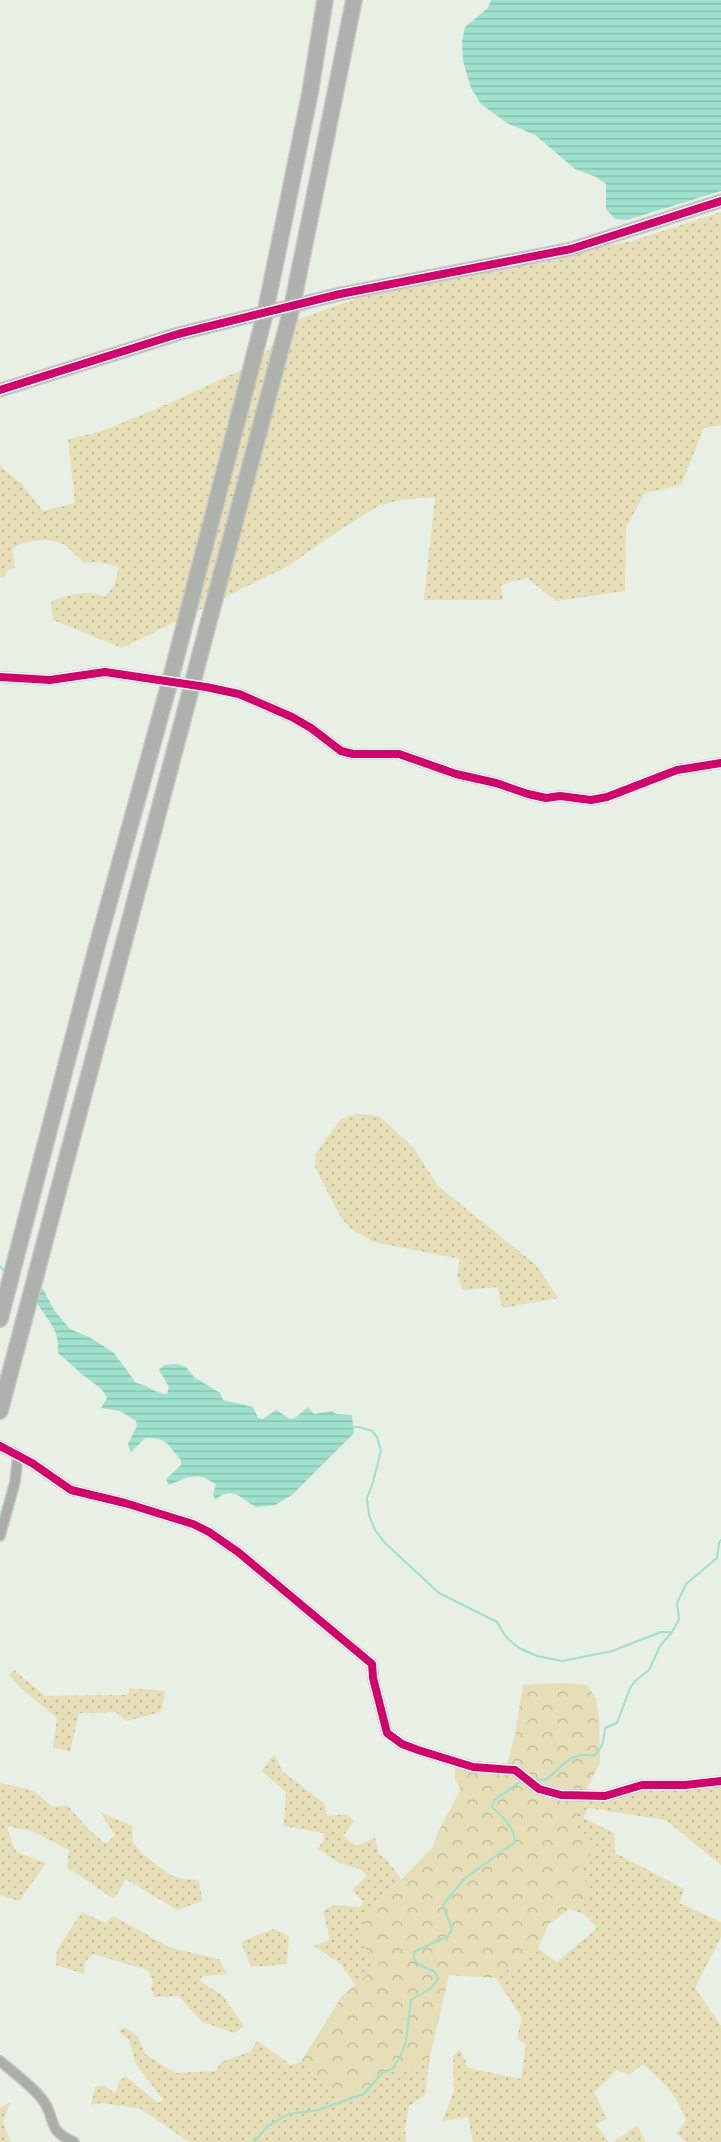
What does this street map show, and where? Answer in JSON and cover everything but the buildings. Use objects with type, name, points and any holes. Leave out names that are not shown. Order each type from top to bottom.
[{"type":"highway","points":[[0,1319],[265,314],[310,93],[325,0]]},
{"type":"highway","points":[[0,1411],[190,685],[292,307],[354,0]]},
{"type":"street","points":[[0,390],[178,334],[340,294],[572,249],[721,201]]},
{"type":"street","points":[[0,677],[50,680],[105,672],[239,694],[311,728],[341,751],[353,754],[399,754],[456,774],[546,798],[560,796],[591,800],[677,770],[721,763]]},
{"type":"street","points":[[0,1446],[71,1490],[193,1524],[238,1552],[372,1664],[373,1678],[387,1733],[402,1744],[473,1767],[515,1770],[539,1789],[561,1795],[605,1796],[642,1785],[685,1785],[721,1781]]},
{"type":"street","points":[[0,1536],[15,1482],[18,1456]]},
{"type":"street","points":[[0,2061],[43,2099],[55,2130],[64,2138],[74,2142]]},
{"type":"green space","points":[[721,212],[721,425],[704,428],[681,485],[645,493],[626,527],[625,591],[556,601],[527,578],[501,585],[503,600],[424,600],[435,497],[401,500],[380,505],[288,566],[122,648],[53,620],[51,601],[78,593],[92,593],[105,597],[114,586],[119,567],[98,562],[85,563],[63,544],[37,540],[22,543],[12,549],[15,568],[7,570],[4,578],[0,577],[0,464],[21,483],[43,511],[75,503],[68,439],[100,432],[256,363],[296,320],[398,284],[632,241]]},
{"type":"green space","points":[[356,1114],[379,1116],[413,1147],[438,1186],[536,1265],[558,1298],[502,1308],[498,1287],[463,1290],[457,1276],[460,1259],[374,1242],[351,1229],[340,1216],[315,1167],[316,1153],[341,1119]]},
{"type":"green space","points":[[14,1670],[45,1696],[128,1695],[130,1688],[165,1691],[161,1712],[127,1721],[116,1712],[79,1713],[70,1752],[53,1747],[57,1718],[9,1675]]},
{"type":"green space","points":[[561,1683],[587,1685],[596,1699],[599,1715],[600,1763],[583,1796],[574,1824],[598,1847],[577,1868],[592,1892],[548,1925],[538,1949],[496,1978],[449,1975],[430,2056],[403,2073],[393,2068],[382,2073],[364,2094],[340,2103],[301,2062],[342,1996],[379,1965],[359,1941],[369,1909],[433,1847],[438,1832],[461,1789],[455,1780],[455,1761],[506,1769],[515,1735],[523,1685]]},
{"type":"green space","points":[[274,1754],[283,1772],[324,1803],[327,1816],[347,1814],[354,1821],[343,1836],[356,1846],[375,1838],[379,1855],[386,1859],[401,1879],[369,1909],[379,1965],[355,1985],[341,1964],[314,1946],[330,1940],[323,1911],[334,1905],[361,1907],[363,1901],[352,1890],[367,1876],[360,1870],[317,1850],[324,1840],[323,1833],[284,1826],[286,1792],[262,1771]]},
{"type":"green space","points":[[721,1781],[721,1865],[666,1820],[588,1808],[583,1818],[614,1833],[615,1853],[684,1889],[679,1903],[721,1922],[721,1937],[695,1988],[721,2026],[721,2142],[687,2142],[676,2133],[686,2120],[682,2110],[669,2089],[643,2064],[629,2075],[617,2070],[594,2092],[607,2119],[596,2124],[609,2142],[473,2142],[468,2117],[442,2121],[454,2092],[453,2057],[460,2049],[468,2068],[521,2079],[526,2044],[517,2039],[522,2018],[496,1978],[538,1949],[557,1962],[597,1928],[583,1913],[569,1910],[592,1892],[577,1868],[574,1824],[583,1796],[642,1785]]},
{"type":"green space","points":[[0,1783],[34,1791],[53,1807],[67,1805],[87,1828],[106,1844],[115,1835],[100,1812],[132,1826],[133,1842],[141,1853],[170,1875],[199,1880],[202,1901],[177,1910],[126,1879],[114,1899],[67,1867],[69,1850],[32,1831],[6,1826],[16,1852],[46,1863],[19,1901],[0,1895]]},
{"type":"green space","points":[[82,1912],[105,1923],[113,1916],[171,1948],[219,1959],[227,1974],[202,1976],[200,1981],[223,1996],[244,2026],[235,2033],[202,2022],[179,1996],[155,1997],[151,1989],[153,1981],[148,1970],[93,1954],[85,1962],[84,1974],[56,1965],[57,1950]]},
{"type":"green space","points":[[273,1929],[289,1936],[287,1964],[251,1967],[241,1942]]},
{"type":"green space","points":[[124,2027],[138,2036],[145,2054],[175,2073],[216,2071],[221,2062],[250,2052],[257,2041],[291,2065],[301,2062],[340,2103],[382,2073],[393,2068],[403,2073],[430,2056],[425,2095],[409,2106],[405,2128],[406,2142],[189,2142],[141,2109],[102,2103],[91,2105],[95,2087],[104,2086],[115,2093],[120,2080],[126,2077],[158,2103],[164,2101],[136,2064],[129,2040],[119,2031]]},
{"type":"green space","points":[[10,2102],[3,2123],[11,2142],[0,2142],[0,2108]]},
{"type":"green space","points":[[637,2126],[646,2142],[613,2142]]},
{"type":"shaded area","points":[[491,0],[721,0],[721,191],[627,220],[615,219],[606,209],[606,184],[596,177],[575,169],[535,135],[507,123],[481,104],[471,88],[463,61],[462,41],[465,27],[488,8]]},
{"type":"shaded area","points":[[28,1268],[40,1271],[45,1278],[41,1285],[54,1310],[70,1329],[89,1337],[114,1353],[136,1383],[167,1394],[169,1387],[159,1370],[164,1365],[177,1364],[186,1367],[194,1377],[220,1393],[223,1400],[253,1407],[258,1418],[263,1419],[276,1410],[290,1419],[295,1418],[308,1407],[314,1414],[332,1411],[336,1414],[352,1415],[354,1433],[292,1495],[275,1505],[256,1507],[232,1493],[222,1495],[215,1500],[213,1494],[216,1485],[198,1476],[169,1485],[166,1479],[181,1465],[181,1460],[167,1443],[153,1438],[145,1438],[131,1452],[128,1444],[137,1426],[136,1421],[120,1411],[101,1408],[107,1398],[103,1391],[58,1353],[55,1332],[28,1284]]},
{"type":"waterway","points":[[0,1266],[4,1271]]},
{"type":"waterway","points":[[350,1427],[372,1431],[377,1437],[381,1451],[367,1498],[369,1515],[375,1530],[385,1543],[439,1593],[497,1622],[506,1637],[519,1648],[537,1656],[562,1661],[612,1651],[661,1632],[670,1632]]},
{"type":"waterway","points":[[534,1779],[545,1780],[572,1758],[585,1755],[594,1756],[597,1753],[605,1728],[617,1723],[630,1688],[649,1670],[660,1646],[679,1619],[677,1603],[686,1584],[717,1558],[721,1540]]},
{"type":"waterway","points":[[254,2142],[268,2126],[288,2114],[318,2110],[364,2094],[382,2073],[393,2068],[406,2041],[411,2000],[431,1988],[438,1979],[435,1972],[418,1964],[414,1959],[414,1952],[448,1936],[452,1929],[443,1905],[464,1879],[515,1842],[510,1827],[492,1807],[494,1800],[523,1780]]},
{"type":"cycle path","points":[[0,390],[178,334],[340,294],[571,249],[721,201]]},
{"type":"cycle path","points":[[0,677],[50,680],[105,672],[239,694],[292,717],[341,751],[353,754],[399,754],[456,774],[546,798],[560,796],[591,800],[607,797],[677,770],[721,763]]},
{"type":"cycle path","points":[[0,1446],[32,1463],[71,1490],[125,1503],[193,1524],[238,1552],[372,1664],[373,1678],[387,1733],[402,1744],[473,1767],[515,1770],[539,1789],[561,1795],[605,1796],[642,1785],[685,1785],[721,1781]]}]
